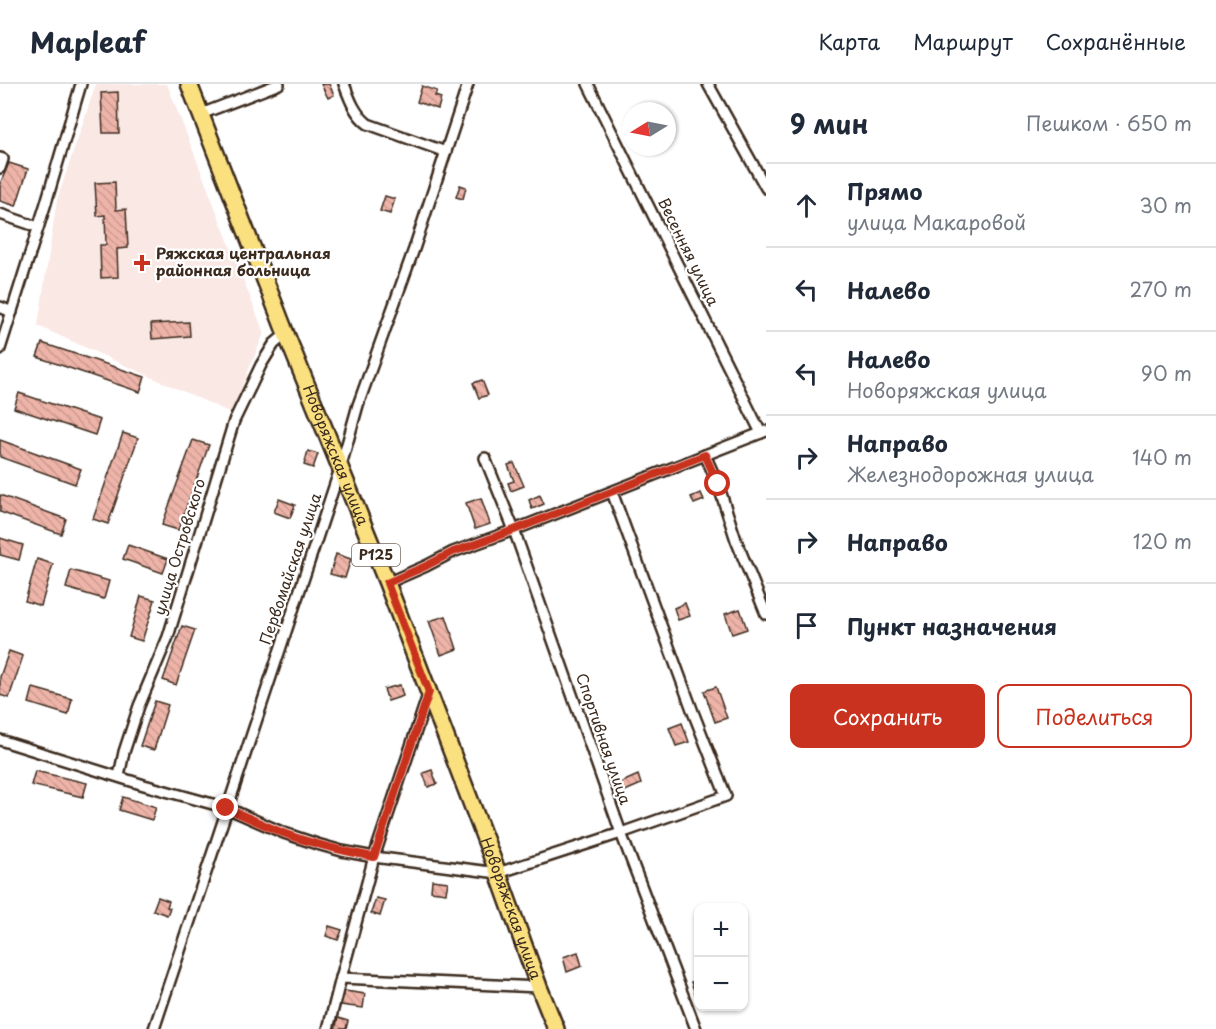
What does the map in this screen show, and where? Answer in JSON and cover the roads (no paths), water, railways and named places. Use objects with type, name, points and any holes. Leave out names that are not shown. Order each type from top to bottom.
[{"type":"main road","name":"Новоряжская улица","points":[[189,84],[286,334],[387,583],[556,1029]]},
{"type":"street","points":[[0,349],[81,84]]},
{"type":"street","points":[[201,114],[279,84]]},
{"type":"street","points":[[344,84],[361,119],[446,152]]},
{"type":"street","name":"Первомайская улица","points":[[154,1029],[340,469],[358,405],[414,249],[468,84]]},
{"type":"street","name":"Весенняя улица","points":[[588,84],[764,432]]},
{"type":"street","points":[[708,84],[766,188]]},
{"type":"street","points":[[0,158],[3,159],[0,168]]},
{"type":"street","points":[[0,214],[38,227]]},
{"type":"street","points":[[0,307],[12,312]]},
{"type":"street","name":"улица Островского","points":[[118,776],[139,706],[168,638],[234,421],[261,365],[274,344],[286,334]]},
{"type":"street","points":[[387,583],[453,552],[764,432]]},
{"type":"street","points":[[705,455],[766,614]]},
{"type":"street","name":"Спортивная улица","points":[[485,458],[514,530],[621,833],[696,1029]]},
{"type":"street","points":[[0,740],[226,808],[295,837],[342,851],[498,873],[726,796],[612,492]]},
{"type":"street","points":[[328,1029],[374,857],[429,692]]},
{"type":"street","points":[[340,978],[539,987]]},
{"type":"place","name":"Ряжская центральная районная больница","points":[[142,263]]}]
